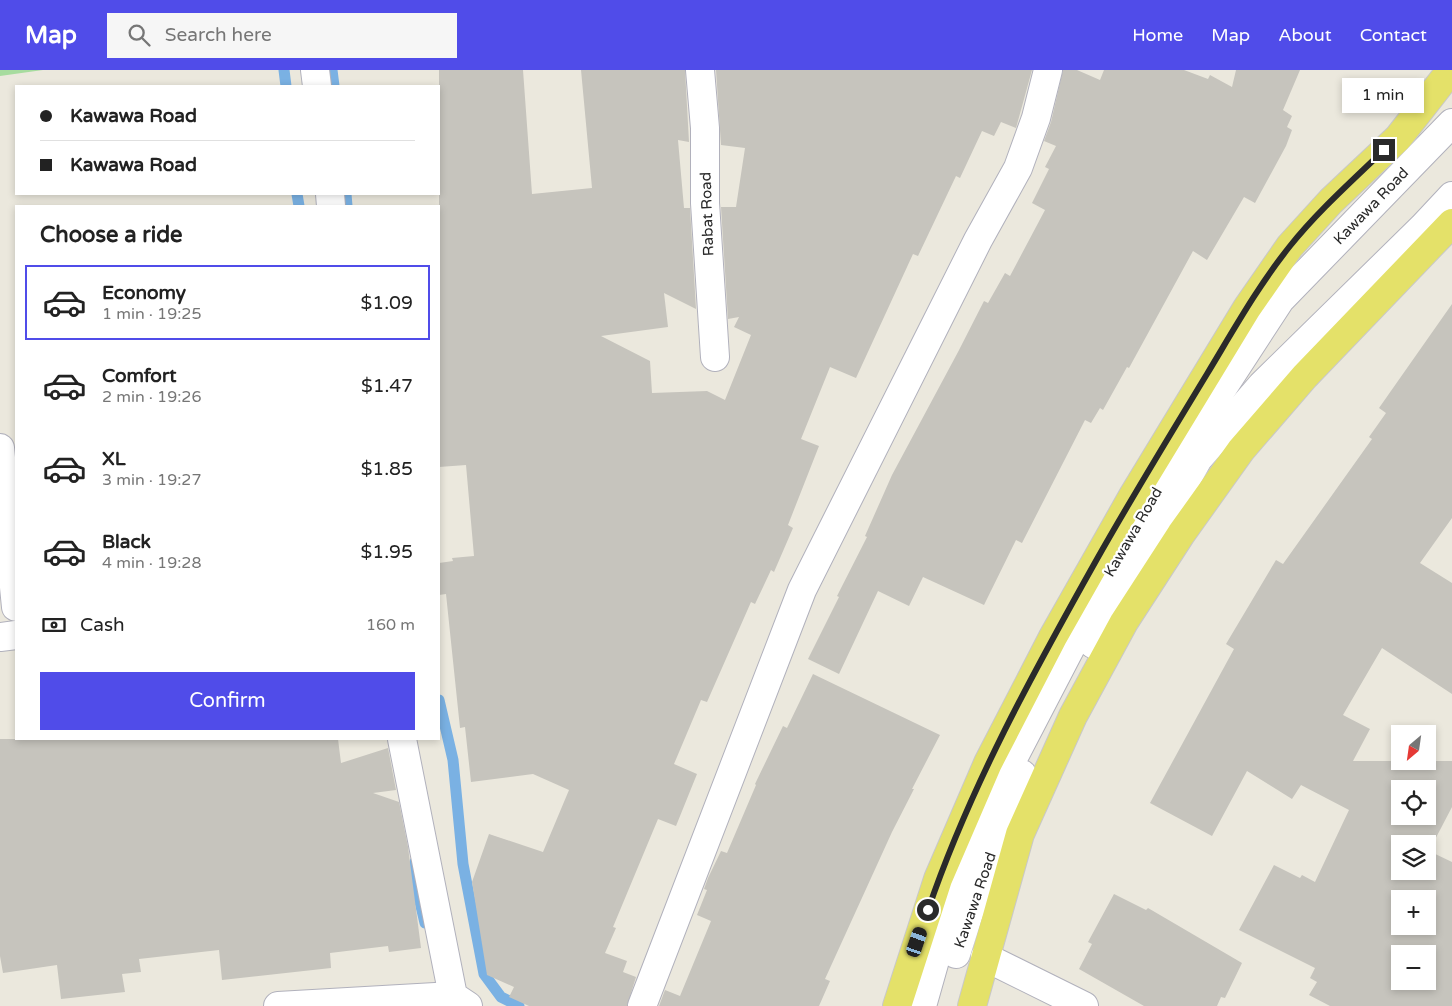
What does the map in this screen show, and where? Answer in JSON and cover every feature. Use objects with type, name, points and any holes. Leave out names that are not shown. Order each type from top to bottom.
[{"type":"main road","name":"Kawawa Road","points":[[897,1006],[938,879],[988,763],[1053,637],[1134,494],[1247,308],[1290,246],[1331,201],[1398,138],[1451,70]]},
{"type":"main road","name":"Kawawa Road","points":[[972,1006],[1020,834],[1073,716],[1124,622],[1181,534],[1241,450],[1305,376],[1452,224]]},
{"type":"street","points":[[315,70],[317,85]]},
{"type":"street","name":"Rabat Road","points":[[700,70],[705,128],[705,204],[715,357]]},
{"type":"street","points":[[642,1006],[802,590],[978,240],[1018,168],[1036,118],[1048,70]]},
{"type":"street","name":"Kawawa Road","points":[[922,1006],[967,847],[1138,518],[1280,300],[1452,123]]},
{"type":"street","name":"Kawawa Road","points":[[941,1006],[968,916],[1023,771],[1094,640],[1198,459],[1262,384],[1423,227],[1452,196]]},
{"type":"street","points":[[0,448],[15,597]]},
{"type":"street","points":[[0,637],[15,635]]},
{"type":"street","points":[[278,1006],[461,1001],[402,740]]},
{"type":"street","points":[[986,957],[1084,1006]]},
{"type":"green space","points":[[0,70],[43,70],[0,76]]},
{"type":"building","points":[[439,70],[523,70],[532,194],[592,188],[581,70],[685,70],[689,142],[678,140],[684,208],[690,208],[696,309],[664,293],[668,327],[601,336],[650,361],[652,393],[707,391],[725,400],[751,335],[734,327],[739,317],[728,319],[721,207],[736,207],[745,148],[721,145],[716,70],[1032,70],[1016,128],[1001,122],[994,136],[982,131],[960,178],[956,176],[918,256],[913,254],[856,378],[830,367],[801,439],[819,446],[788,525],[793,528],[774,572],[771,570],[755,604],[751,602],[707,702],[701,700],[674,764],[697,774],[676,826],[658,819],[613,927],[616,928],[605,953],[627,961],[623,972],[636,977],[627,1006],[529,1006],[509,997],[514,987],[487,975],[472,882],[489,834],[543,852],[569,790],[533,774],[471,782],[465,727],[460,728],[446,594],[440,595],[440,563],[453,561],[452,558],[474,556],[466,465],[440,467]]},
{"type":"building","points":[[1063,70],[1077,70],[1100,80],[1104,70],[1184,70],[1208,79],[1210,75],[1232,87],[1236,70],[1300,70],[1283,110],[1292,116],[1287,127],[1292,130],[1286,146],[1255,203],[1244,197],[1207,260],[1193,251],[1129,368],[1127,367],[1103,410],[1100,408],[1091,423],[1085,420],[1022,543],[1016,540],[984,605],[923,577],[909,606],[878,591],[839,674],[808,659],[867,537],[865,536],[892,475],[984,301],[988,303],[1005,273],[1010,276],[1045,210],[1032,203],[1049,169],[1045,167],[1056,146],[1044,141],[1051,122]]},
{"type":"building","points":[[1452,304],[1452,518],[1420,563],[1452,583],[1452,694],[1382,648],[1343,715],[1370,729],[1353,761],[1391,761],[1391,770],[1436,770],[1436,761],[1452,761],[1452,807],[1436,838],[1436,835],[1391,835],[1391,880],[1436,880],[1436,854],[1452,862],[1452,1006],[1330,1006],[1309,995],[1317,982],[1310,978],[1315,968],[1239,930],[1274,865],[1300,878],[1302,875],[1315,882],[1349,810],[1301,785],[1292,799],[1247,771],[1212,836],[1150,803],[1234,649],[1226,644],[1276,560],[1283,564],[1372,439],[1369,437],[1386,413],[1379,408]]},
{"type":"building","points":[[813,674],[940,735],[912,789],[914,789],[892,832],[825,979],[830,981],[819,1006],[659,1006],[665,990],[680,996],[711,921],[697,915],[707,890],[704,889],[708,878],[721,851],[727,853],[755,784],[783,726],[787,728]]},
{"type":"building","points":[[0,739],[338,740],[341,763],[388,748],[396,790],[373,793],[399,802],[408,847],[421,948],[389,952],[388,946],[330,953],[331,968],[222,980],[219,950],[139,959],[141,972],[122,974],[125,992],[61,999],[57,965],[3,973],[0,956]]},
{"type":"building","points":[[1114,894],[1146,910],[1148,908],[1242,963],[1225,998],[1221,997],[1217,1006],[1144,1006],[1079,969],[1092,944],[1088,942]]},
{"type":"waterway","points":[[284,70],[286,85]]},
{"type":"waterway","points":[[332,70],[334,85]]},
{"type":"waterway","points":[[297,195],[299,205]]},
{"type":"waterway","points":[[346,195],[347,205]]},
{"type":"waterway","points":[[440,704],[453,760],[463,864],[484,974],[501,997],[519,1006]]},
{"type":"waterway","points":[[415,862],[415,881],[425,923]]},
{"type":"route","points":[[928,910],[938,879],[988,763],[1053,637],[1134,494],[1247,308],[1290,246],[1331,201],[1384,150]]}]
